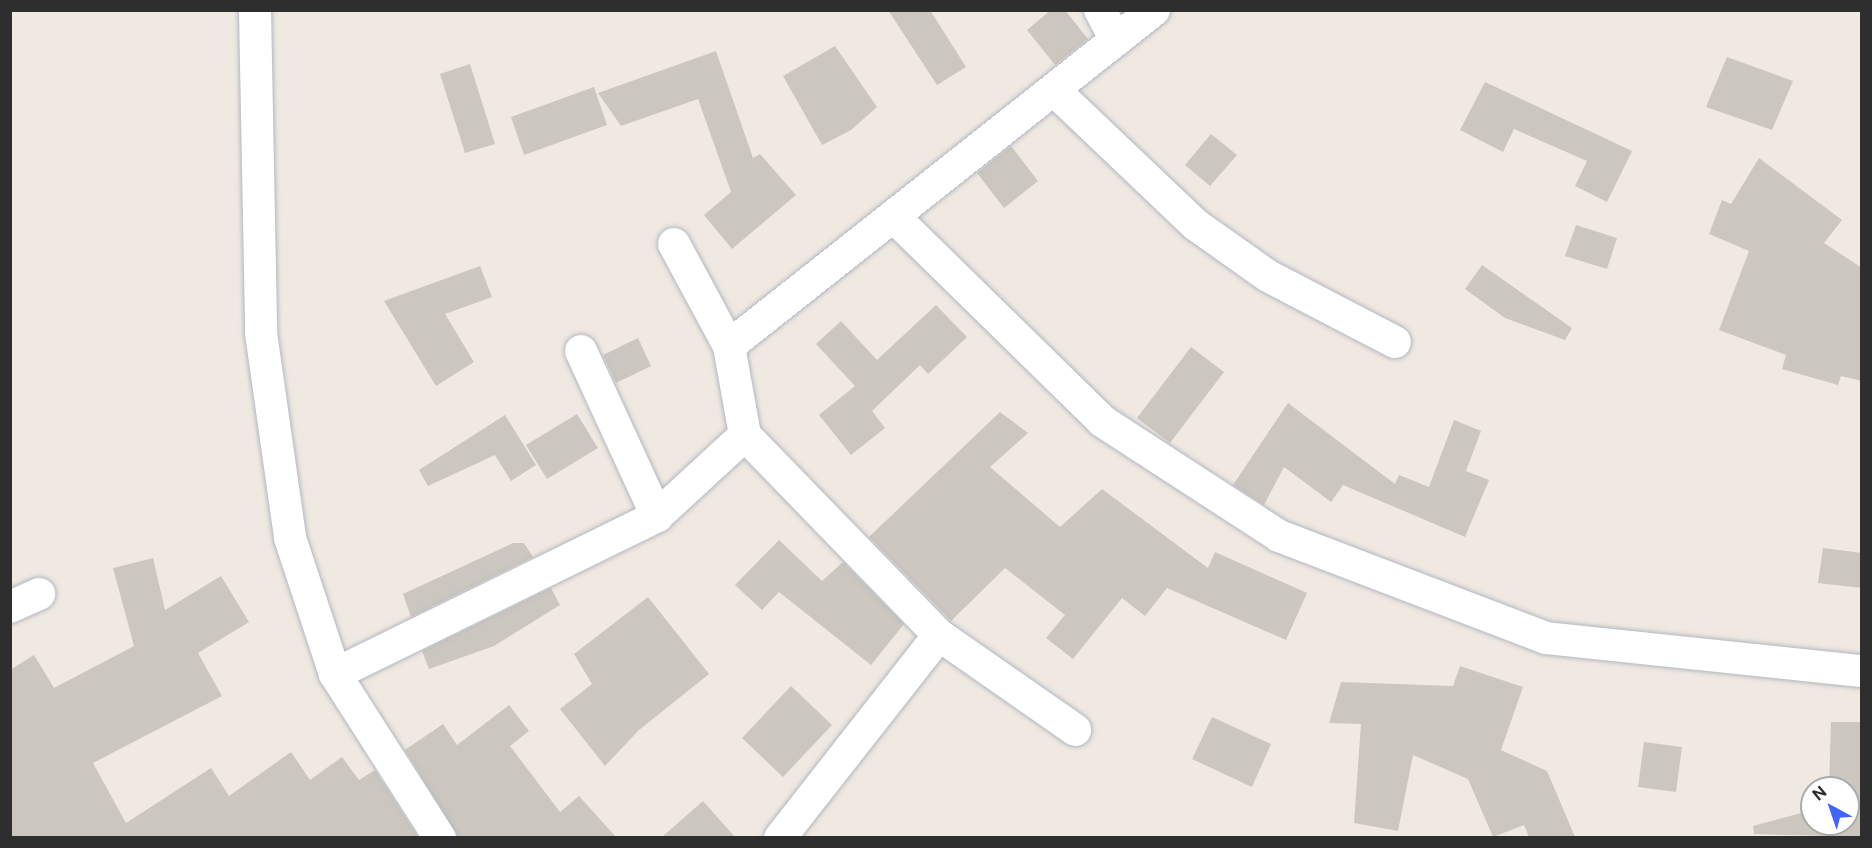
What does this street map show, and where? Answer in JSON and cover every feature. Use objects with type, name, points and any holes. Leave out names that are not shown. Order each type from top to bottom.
[{"type":"street","points":[[255,10],[261,333],[290,538],[335,674],[440,837]]},
{"type":"street","points":[[1100,10],[1116,40]]},
{"type":"street","points":[[729,346],[1154,10]]},
{"type":"street","points":[[1054,90],[1197,225],[1268,276],[1395,342]]},
{"type":"street","points":[[894,217],[1102,421],[1279,536],[1546,638],[1862,671]]},
{"type":"street","points":[[674,244],[729,346],[745,435],[939,635],[1075,730]]},
{"type":"street","points":[[581,351],[657,516]]},
{"type":"street","points":[[335,674],[657,516],[745,435]]},
{"type":"street","points":[[10,607],[39,594]]},
{"type":"street","points":[[780,837],[939,635]]},
{"type":"building","points":[[888,10],[930,10],[966,67],[937,85]]},
{"type":"building","points":[[1051,10],[1065,10],[1088,39],[1055,65],[1027,30]]},
{"type":"building","points":[[835,46],[877,107],[851,130],[822,145],[783,76]]},
{"type":"building","points":[[716,51],[753,158],[760,154],[796,195],[732,249],[704,215],[731,192],[698,99],[621,126],[598,93]]},
{"type":"building","points":[[1727,57],[1793,81],[1772,130],[1706,107]]},
{"type":"building","points":[[470,64],[495,144],[465,153],[440,74]]},
{"type":"building","points":[[1485,82],[1632,151],[1607,202],[1575,186],[1587,161],[1514,129],[1503,152],[1460,130]]},
{"type":"building","points":[[594,87],[607,125],[524,155],[511,117]]},
{"type":"building","points":[[1211,134],[1237,155],[1210,186],[1185,165]]},
{"type":"building","points":[[1011,146],[1038,181],[1004,208],[977,173]]},
{"type":"building","points":[[1759,158],[1842,220],[1824,243],[1862,268],[1862,381],[1841,376],[1838,385],[1782,369],[1786,355],[1719,330],[1749,251],[1709,234],[1722,200],[1731,204]]},
{"type":"building","points":[[1576,225],[1617,238],[1607,269],[1565,256]]},
{"type":"building","points":[[1482,265],[1572,328],[1565,340],[1505,318],[1465,289]]},
{"type":"building","points":[[480,266],[492,297],[445,314],[474,362],[436,386],[384,301]]},
{"type":"building","points":[[936,305],[967,337],[928,374],[920,365],[872,411],[885,428],[851,455],[819,415],[855,386],[816,344],[841,321],[877,360]]},
{"type":"building","points":[[638,338],[651,366],[616,383],[603,355]]},
{"type":"building","points":[[1191,347],[1224,372],[1170,443],[1137,418]]},
{"type":"building","points":[[1288,403],[1395,484],[1399,475],[1429,487],[1454,420],[1481,431],[1466,471],[1489,480],[1465,537],[1343,485],[1331,502],[1284,467],[1264,505],[1233,485]]},
{"type":"building","points":[[1000,412],[1028,433],[990,467],[1060,527],[1102,489],[1208,568],[1215,552],[1307,593],[1286,640],[1167,588],[1145,616],[1122,598],[1073,659],[1046,638],[1065,615],[1005,568],[951,621],[869,537]]},
{"type":"building","points":[[577,414],[598,448],[547,479],[526,445]]},
{"type":"building","points":[[505,415],[536,465],[511,481],[495,455],[428,486],[419,470]]},
{"type":"building","points":[[779,540],[822,581],[843,562],[904,624],[871,665],[779,592],[762,610],[735,585]]},
{"type":"building","points":[[513,543],[524,543],[533,557],[411,617],[403,594]]},
{"type":"building","points":[[1823,548],[1862,553],[1862,588],[1818,583]]},
{"type":"building","points":[[153,558],[165,610],[221,576],[249,622],[198,653],[222,696],[93,763],[126,823],[211,768],[229,796],[291,752],[310,780],[342,757],[359,780],[375,770],[418,837],[10,837],[10,670],[34,655],[54,688],[134,646],[113,568]]},
{"type":"building","points":[[551,588],[560,605],[494,646],[429,669],[422,651]]},
{"type":"building","points":[[648,597],[709,674],[639,730],[605,766],[560,709],[592,684],[574,654]]},
{"type":"building","points":[[1460,666],[1523,687],[1501,750],[1547,771],[1575,837],[1529,837],[1524,825],[1493,837],[1468,779],[1413,755],[1398,831],[1354,823],[1361,724],[1329,723],[1341,682],[1453,686]]},
{"type":"building","points":[[791,686],[832,725],[783,777],[742,738]]},
{"type":"building","points":[[509,705],[529,731],[510,746],[560,812],[579,796],[616,837],[458,837],[405,750],[443,724],[457,745]]},
{"type":"building","points":[[1212,717],[1271,744],[1252,787],[1192,759]]},
{"type":"building","points":[[1831,722],[1862,722],[1862,837],[1826,836],[1860,836],[1860,776],[1829,776]]},
{"type":"building","points":[[1644,742],[1682,747],[1676,792],[1638,787]]},
{"type":"building","points":[[703,801],[735,837],[662,837]]},
{"type":"building","points":[[1800,813],[1800,835],[1754,834],[1753,826]]}]
